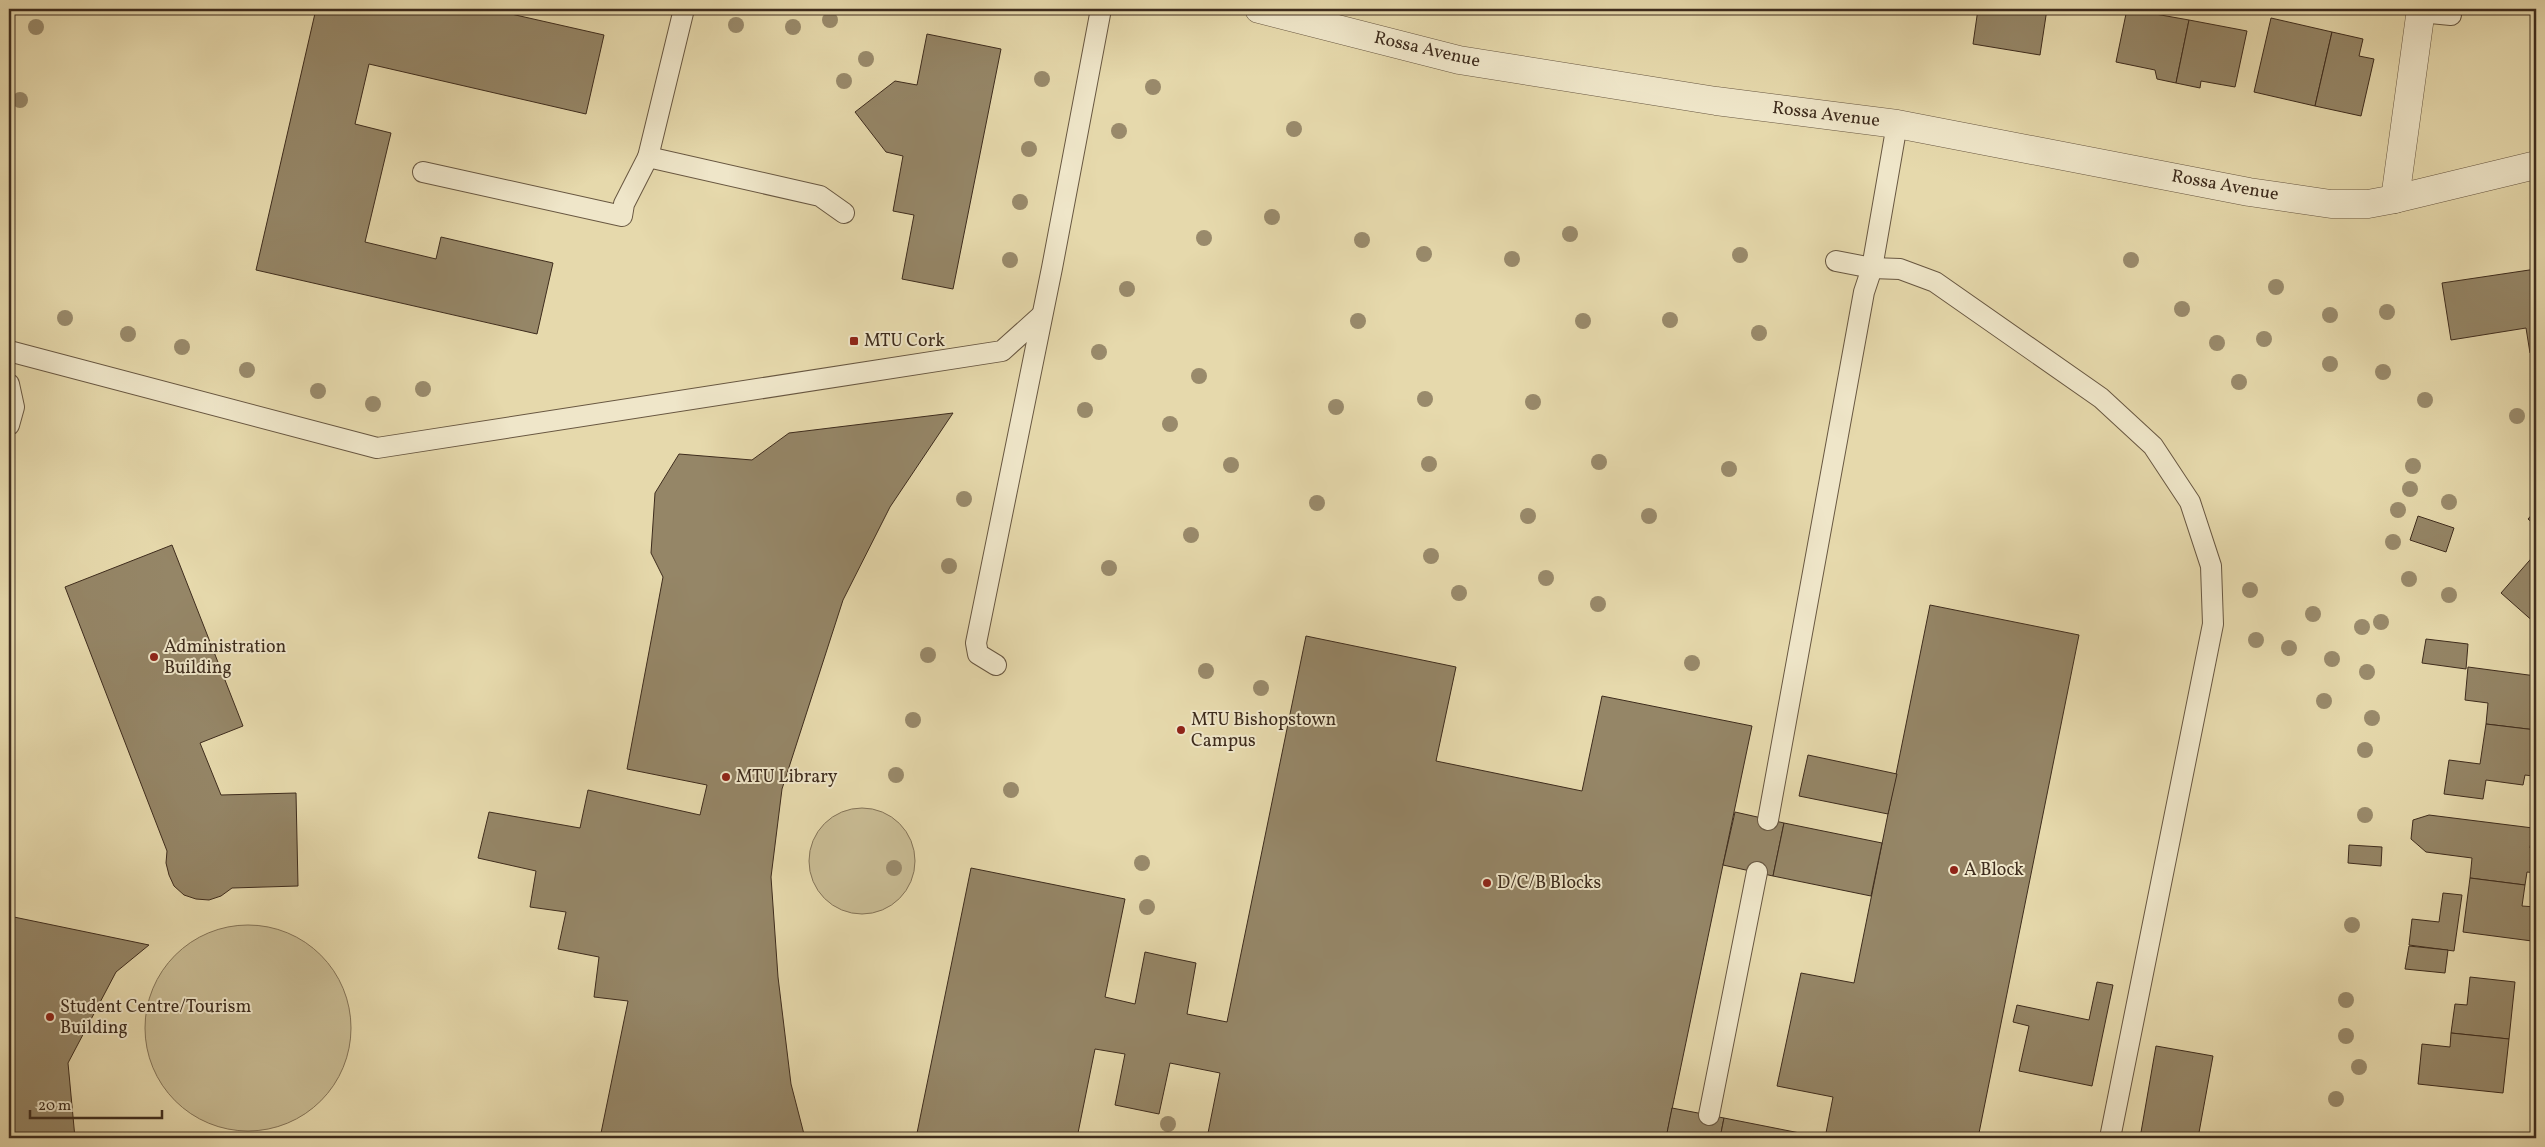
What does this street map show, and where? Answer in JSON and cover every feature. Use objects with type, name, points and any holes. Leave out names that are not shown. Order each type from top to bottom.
[{"type":"street","name":"Rossa Avenue","points":[[1273,10],[1459,60],[1716,101],[1897,124],[2249,192],[2330,204],[2368,204],[2395,199],[2536,165]]},
{"type":"street","points":[[2395,199],[2420,11]]},
{"type":"lane","points":[[423,172],[622,216],[624,204],[648,157],[684,9]]},
{"type":"lane","points":[[996,665],[978,654],[976,643],[1101,9]]},
{"type":"lane","points":[[2420,11],[2451,15]]},
{"type":"lane","points":[[1768,820],[1864,292],[1872,268],[1897,124]]},
{"type":"lane","points":[[648,157],[820,196],[844,213]]},
{"type":"lane","points":[[1836,261],[1872,268],[1900,268],[1935,282],[2101,398],[2153,446],[2190,502],[2211,566],[2213,624],[2110,1138]]},
{"type":"lane","points":[[9,373],[11,352],[377,448],[1002,352],[1041,316]]},
{"type":"lane","points":[[9,384],[14,408],[9,425]]},
{"type":"lane","points":[[1709,1115],[1757,872]]},
{"type":"shaded area","points":[[862,808],[882,812],[899,824],[911,841],[915,861],[911,881],[899,898],[882,910],[862,914],[842,910],[825,898],[813,881],[809,861],[813,841],[825,824],[842,812]]},
{"type":"shaded area","points":[[248,925],[268,927],[287,933],[296,937],[321,955],[339,980],[343,989],[349,1008],[351,1028],[349,1048],[343,1067],[339,1076],[321,1101],[296,1119],[287,1123],[268,1129],[248,1131],[228,1129],[209,1123],[200,1119],[175,1101],[157,1076],[153,1067],[147,1048],[145,1028],[147,1008],[153,989],[157,980],[175,955],[200,937],[209,933],[228,927]]},
{"type":"building","points":[[316,9],[489,9],[604,35],[586,114],[369,64],[355,124],[391,133],[365,242],[436,259],[441,237],[553,263],[537,334],[256,270]]},
{"type":"building","points":[[1978,9],[2047,9],[2040,55],[1973,44]]},
{"type":"building","points":[[2127,9],[2189,20],[2176,83],[2157,79],[2155,70],[2116,62]]},
{"type":"building","points":[[2271,18],[2332,32],[2315,106],[2254,92]]},
{"type":"building","points":[[2189,20],[2247,31],[2235,87],[2201,81],[2200,88],[2176,83]]},
{"type":"building","points":[[2332,32],[2363,39],[2359,56],[2374,59],[2361,116],[2315,106]]},
{"type":"building","points":[[927,34],[1001,49],[953,289],[902,279],[914,215],[893,211],[903,156],[886,152],[855,112],[895,81],[917,85]]},
{"type":"building","points":[[2536,269],[2536,352],[2530,353],[2526,328],[2451,340],[2442,283]]},
{"type":"building","name":"MTU Library","points":[[953,413],[890,507],[843,600],[782,789],[771,877],[778,977],[791,1084],[805,1138],[600,1138],[628,1001],[594,997],[599,957],[558,949],[566,912],[530,907],[536,871],[478,858],[489,812],[580,828],[588,790],[700,815],[707,785],[627,769],[663,577],[651,553],[655,493],[679,454],[752,460],[789,433]]},
{"type":"building","points":[[2536,510],[2536,526],[2528,519]]},
{"type":"building","points":[[2418,516],[2454,528],[2446,552],[2410,540]]},
{"type":"building","name":"Administration Building","points":[[172,545],[243,726],[200,743],[221,795],[296,793],[298,886],[232,888],[221,896],[209,900],[196,899],[184,895],[174,886],[169,875],[166,863],[167,851],[65,587]]},
{"type":"building","points":[[2536,553],[2536,624],[2501,593]]},
{"type":"building","name":"A Block","points":[[1930,605],[2079,635],[1978,1138],[1825,1138],[1833,1097],[1777,1086],[1801,973],[1854,983]]},
{"type":"building","name":"D/C/B Blocks","points":[[1306,636],[1456,667],[1436,761],[1582,791],[1602,696],[1752,726],[1666,1138],[1207,1138],[1220,1073],[1170,1063],[1159,1114],[1115,1105],[1125,1054],[1095,1049],[1077,1138],[916,1138],[971,868],[1125,899],[1105,997],[1135,1004],[1145,952],[1196,963],[1187,1014],[1227,1022]]},
{"type":"building","points":[[2426,639],[2468,644],[2466,669],[2422,663]]},
{"type":"building","points":[[2468,667],[2536,676],[2536,730],[2486,724],[2488,703],[2465,700]]},
{"type":"building","points":[[2486,724],[2536,730],[2533,776],[2525,775],[2523,785],[2486,780],[2483,799],[2444,794],[2449,760],[2480,764]]},
{"type":"building","points":[[1808,755],[1897,774],[1888,814],[1799,796]]},
{"type":"building","points":[[1735,812],[1784,823],[1773,876],[1723,865]]},
{"type":"building","points":[[2429,815],[2533,828],[2530,848],[2536,849],[2536,873],[2527,872],[2525,885],[2470,878],[2472,858],[2426,852],[2411,839],[2413,820]]},
{"type":"building","points":[[1784,823],[1882,843],[1871,896],[1773,876]]},
{"type":"building","points":[[2349,845],[2382,847],[2381,866],[2348,863]]},
{"type":"building","points":[[2470,878],[2525,885],[2522,906],[2536,907],[2532,941],[2463,932]]},
{"type":"building","points":[[2443,893],[2462,895],[2454,951],[2409,945],[2412,919],[2439,922]]},
{"type":"building","name":"Student Centre/Tourism Building","points":[[9,916],[149,945],[116,972],[68,1063],[75,1138],[9,1138]]},
{"type":"building","points":[[2409,946],[2448,950],[2445,973],[2405,969]]},
{"type":"building","points":[[2470,977],[2515,982],[2509,1039],[2451,1033],[2455,1004],[2467,1005]]},
{"type":"building","points":[[2097,982],[2113,985],[2092,1086],[2019,1071],[2029,1026],[2013,1022],[2017,1005],[2089,1020]]},
{"type":"building","points":[[2451,1033],[2509,1039],[2503,1093],[2418,1084],[2422,1044],[2450,1047]]},
{"type":"building","points":[[2156,1046],[2213,1056],[2198,1138],[2140,1138]]},
{"type":"building","points":[[1672,1108],[1724,1118],[1720,1138],[1666,1138]]},
{"type":"building","points":[[1724,1118],[1825,1138],[1720,1138]]},
{"type":"place","name":"MTU Cork","points":[[854,341]]},
{"type":"place","name":"Administration Building","points":[[154,657]]},
{"type":"place","name":"MTU Bishopstown Campus","points":[[1181,730]]},
{"type":"place","name":"MTU Library","points":[[726,777]]},
{"type":"place","name":"A Block","points":[[1954,870]]},
{"type":"place","name":"D/C/B Blocks","points":[[1487,883]]},
{"type":"place","name":"Student Centre/Tourism Building","points":[[50,1017]]}]
